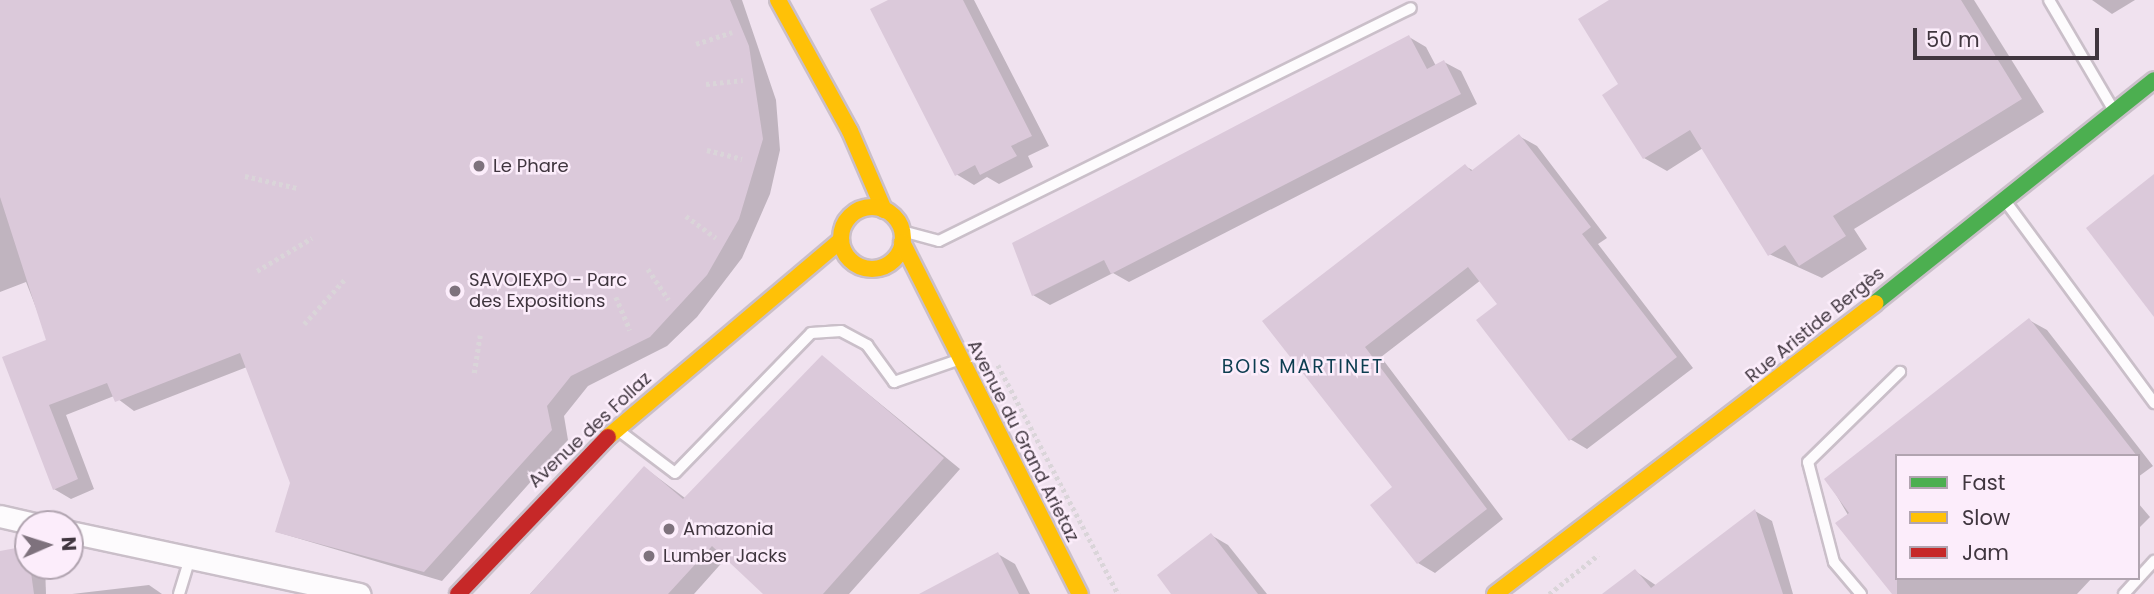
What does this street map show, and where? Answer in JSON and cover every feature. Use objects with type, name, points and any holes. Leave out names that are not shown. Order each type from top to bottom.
[{"type":"street","points":[[778,0],[850,131],[884,210],[902,236],[894,260],[876,269]]},
{"type":"street","points":[[799,42],[850,186],[851,215],[841,240],[856,265],[876,269],[899,287],[933,305]]},
{"type":"street","name":"Rue Aristide Bergès","points":[[1495,594],[1752,402],[2001,197],[2154,80]]},
{"type":"street","points":[[851,215],[884,210]]},
{"type":"street","name":"Avenue du Grand Arietaz","points":[[902,236],[933,305],[1080,594]]},
{"type":"street","name":"Avenue des Follaz","points":[[458,594],[616,428],[763,311],[841,240]]},
{"type":"street","name":"Avenue des Follaz","points":[[763,311],[856,265]]},
{"type":"street","points":[[84,535],[359,594]]},
{"type":"lane","points":[[2049,0],[2114,113]]},
{"type":"lane","points":[[902,236],[939,241],[1411,8]]},
{"type":"lane","points":[[2001,197],[2154,403]]},
{"type":"lane","points":[[616,428],[675,473],[811,333],[841,331],[867,345],[894,382],[960,359]]},
{"type":"lane","points":[[1861,594],[1834,562],[1808,462],[1900,372]]},
{"type":"lane","points":[[179,594],[190,558]]},
{"type":"lane","points":[[2140,576],[2154,561]]},
{"type":"lane","points":[[2124,594],[2137,580]]},
{"type":"path","points":[[696,44],[732,32]]},
{"type":"path","points":[[706,84],[743,80]]},
{"type":"path","points":[[707,150],[742,159]]},
{"type":"path","points":[[245,176],[297,187]]},
{"type":"path","points":[[686,216],[716,237]]},
{"type":"path","points":[[257,271],[312,238]]},
{"type":"path","points":[[648,270],[670,300]]},
{"type":"path","points":[[304,324],[346,278]]},
{"type":"path","points":[[616,297],[630,330]]},
{"type":"path","points":[[474,373],[480,335]]},
{"type":"building","name":"SAVOIEXPO - Parc des Expositions","points":[[0,0],[730,0],[749,46],[763,139],[739,219],[707,275],[650,337],[571,376],[547,406],[552,430],[424,572],[275,532],[290,483],[240,353],[115,402],[107,383],[49,405],[78,479],[53,490],[2,357],[46,340],[0,197]]},
{"type":"building","points":[[888,0],[963,0],[1032,136],[1011,146],[1017,156],[980,175],[975,165],[955,176],[870,9]]},
{"type":"building","points":[[1609,0],[1961,0],[2022,99],[1833,216],[1846,236],[1799,266],[1785,245],[1768,256],[1690,130],[1643,159],[1602,95],[1618,84],[1578,19]]},
{"type":"building","points":[[1409,35],[1427,69],[1444,60],[1461,94],[1111,274],[1104,260],[1032,296],[1012,243]]},
{"type":"building","points":[[1519,134],[1591,227],[1582,234],[1677,357],[1569,441],[1476,320],[1497,304],[1468,267],[1365,347],[1487,509],[1417,564],[1370,505],[1392,487],[1262,321],[1465,164],[1471,171]]},
{"type":"building","points":[[2154,174],[2154,317],[2086,228]]},
{"type":"building","points":[[2029,318],[2135,454],[1895,454],[1897,594],[1892,594],[1835,523],[1849,513],[1824,479]]},
{"type":"building","points":[[822,355],[944,458],[823,594],[763,594],[712,546],[668,594],[530,594],[644,466],[683,499]]},
{"type":"building","points":[[1755,509],[1783,594],[1602,594],[1635,569],[1651,588]]},
{"type":"building","points":[[1211,533],[1258,594],[1171,594],[1157,575]]},
{"type":"building","points":[[14,548],[14,580],[32,580],[34,594],[0,594],[0,551]]},
{"type":"building","points":[[998,552],[1019,594],[919,594]]},
{"type":"traffic: fast","points":[[1875,303],[2154,80]]},
{"type":"traffic: slow","points":[[778,0],[850,131],[884,210]]},
{"type":"traffic: slow","points":[[872,207],[894,216],[903,238],[894,260],[872,269],[850,260],[841,238],[850,216],[872,207]]},
{"type":"traffic: slow","points":[[608,437],[841,240]]},
{"type":"traffic: slow","points":[[902,242],[1080,594]]},
{"type":"traffic: slow","points":[[1495,594],[1875,303]]},
{"type":"traffic: jam","points":[[458,594],[608,437]]},
{"type":"place","name":"Le Phare","points":[[479,166]]},
{"type":"place","name":"SAVOIEXPO - Parc des Expositions","points":[[455,291]]},
{"type":"place","name":"Amazonia","points":[[669,529]]},
{"type":"place","name":"Lumber Jacks","points":[[649,556]]},
{"type":"district","name":"BOIS MARTINET","points":[[1303,367]]}]
